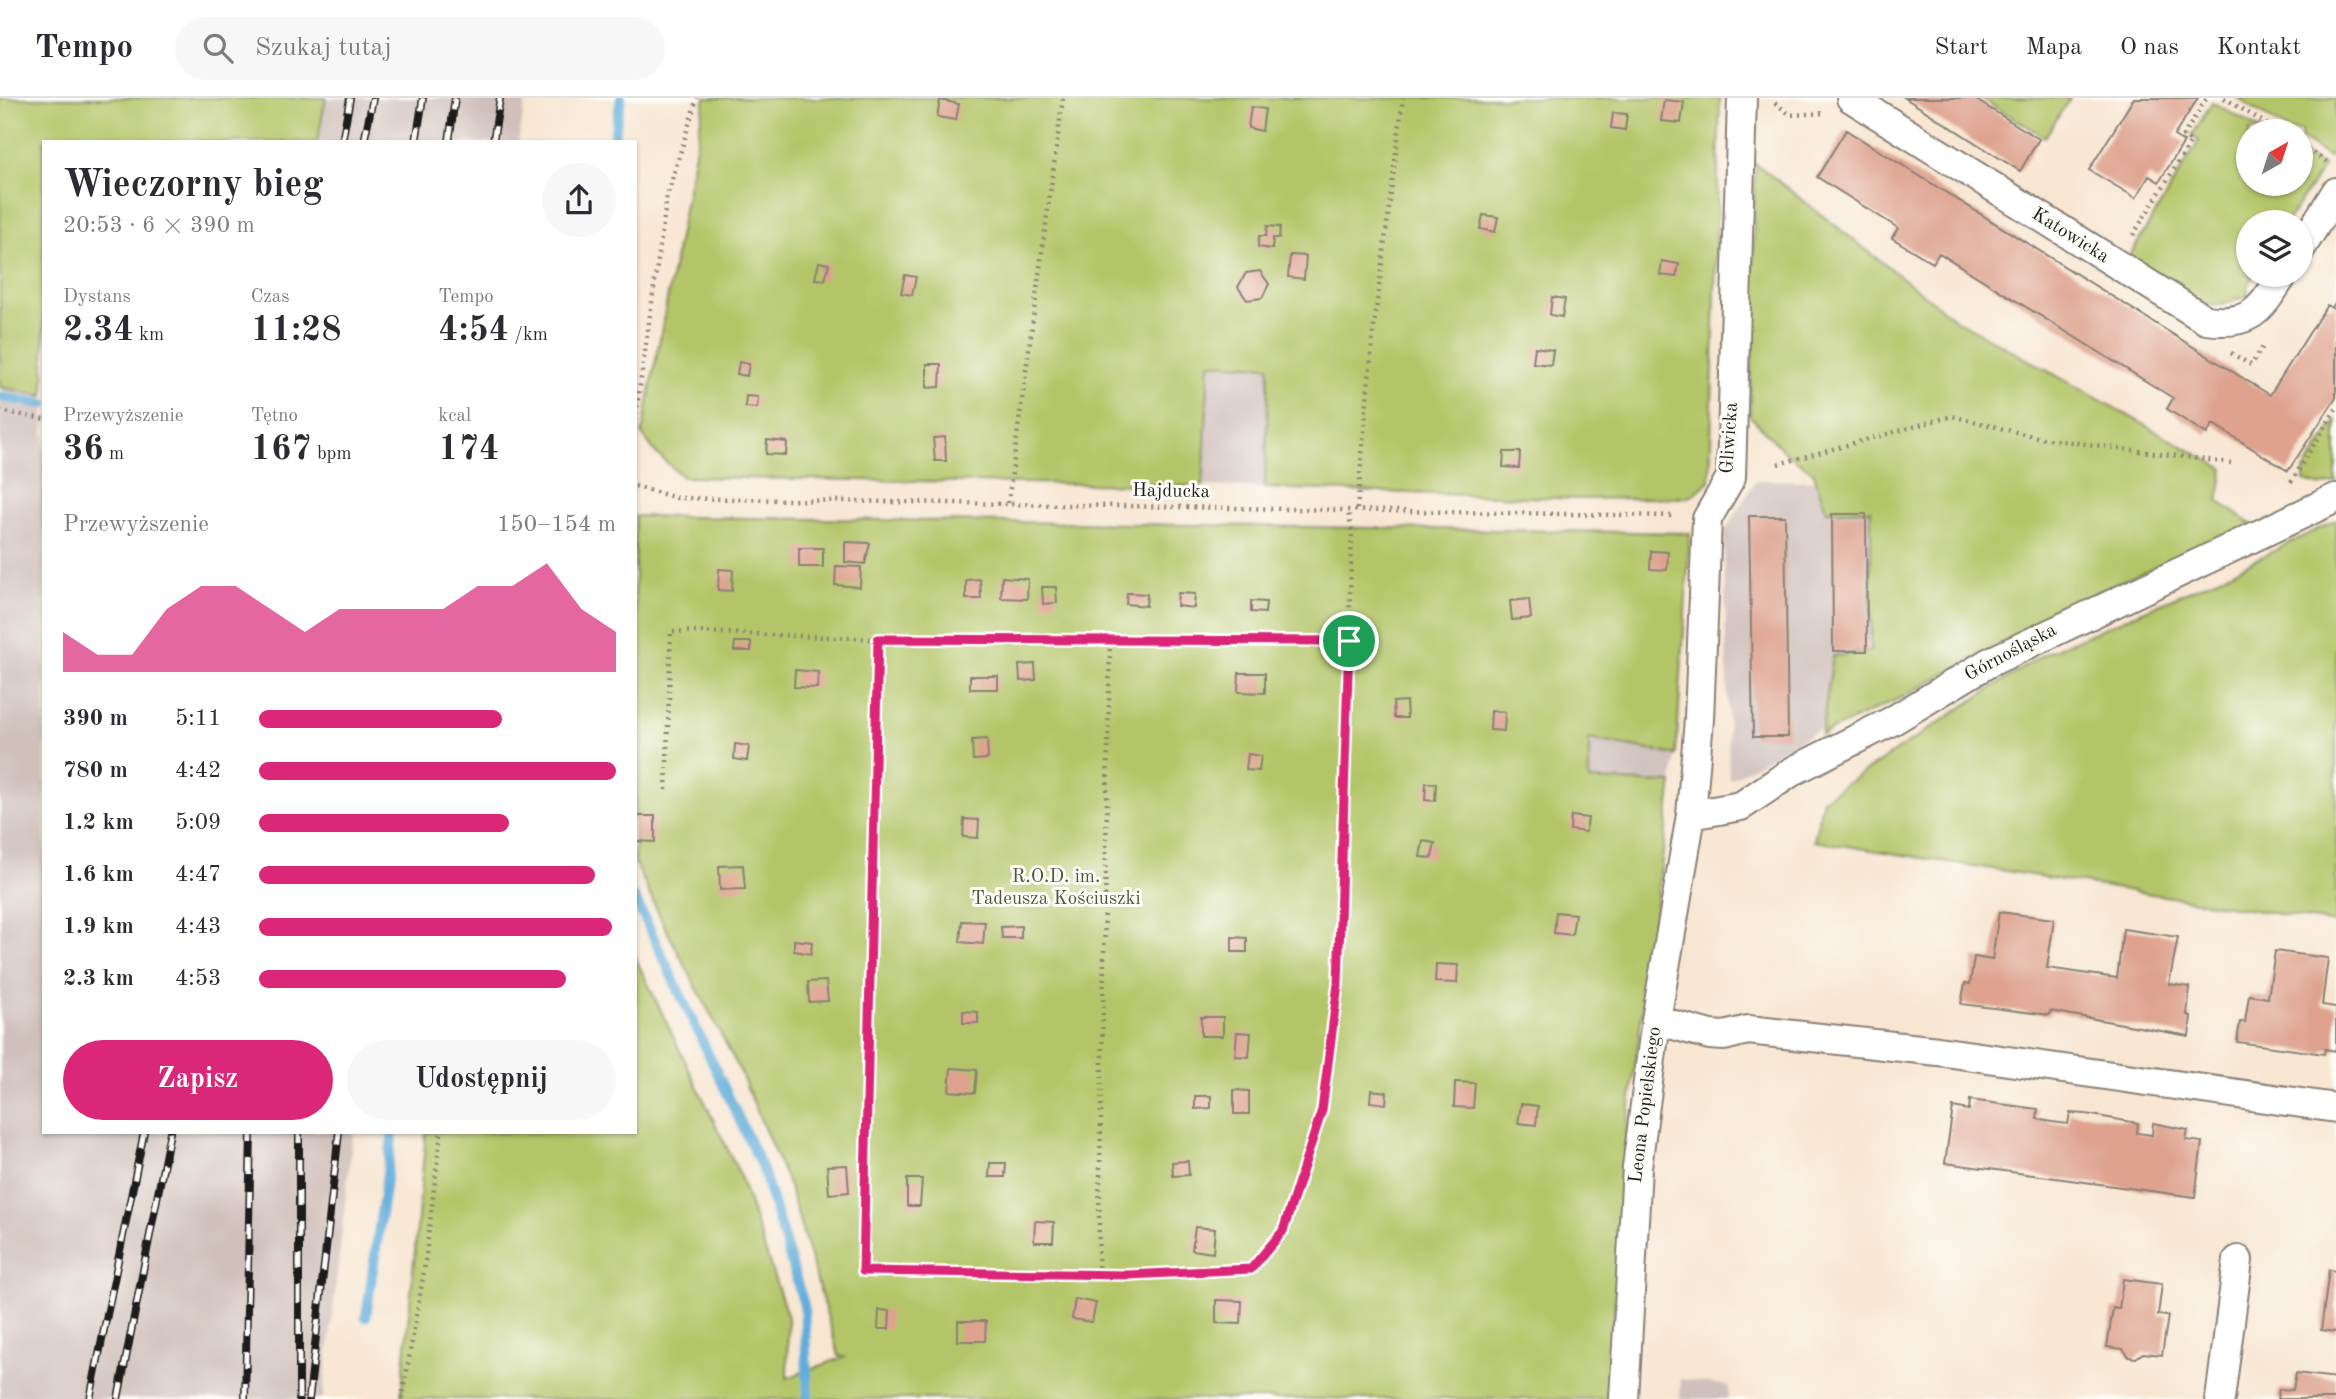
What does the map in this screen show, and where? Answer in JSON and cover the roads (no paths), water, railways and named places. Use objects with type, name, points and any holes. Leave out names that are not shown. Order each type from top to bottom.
[{"type":"street","name":"Gliwicka","points":[[1691,814],[1699,719],[1707,519],[1731,477],[1742,98]]},
{"type":"street","name":"Katowicka","points":[[1851,98],[2206,320],[2227,323],[2248,318],[2263,306],[2275,287]]},
{"type":"street","points":[[2313,229],[2336,192]]},
{"type":"street","name":"Górnośląska","points":[[1691,814],[1741,806],[1793,771],[1892,721],[1988,663],[2336,498]]},
{"type":"street","name":"Leona Popielskiego","points":[[1624,1399],[1637,1167],[1656,1020],[1691,814]]},
{"type":"street","points":[[1656,1020],[1710,1035],[1724,1036],[1748,1030],[1938,1051],[2336,1108]]},
{"type":"street","points":[[2220,1399],[2238,1260]]},
{"type":"waterway","points":[[613,140],[621,98]]},
{"type":"waterway","points":[[0,397],[42,404]]},
{"type":"waterway","points":[[637,902],[763,1170],[804,1305],[808,1399]]},
{"type":"waterway","points":[[366,1317],[393,1134]]},
{"type":"railway","points":[[342,140],[350,98]]},
{"type":"railway","points":[[364,140],[373,98]]},
{"type":"railway","points":[[416,140],[423,98]]},
{"type":"railway","points":[[449,140],[455,98]]},
{"type":"railway","points":[[493,140],[500,98]]},
{"type":"railway","points":[[90,1399],[144,1134]]},
{"type":"railway","points":[[118,1399],[170,1134]]},
{"type":"railway","points":[[245,1399],[251,1134]]},
{"type":"railway","points":[[299,1134],[299,1399]]},
{"type":"railway","points":[[309,1399],[339,1134]]},
{"type":"park label","name":"R.O.D. im. Tadeusza Kościuszki","points":[[1056,888]]}]
